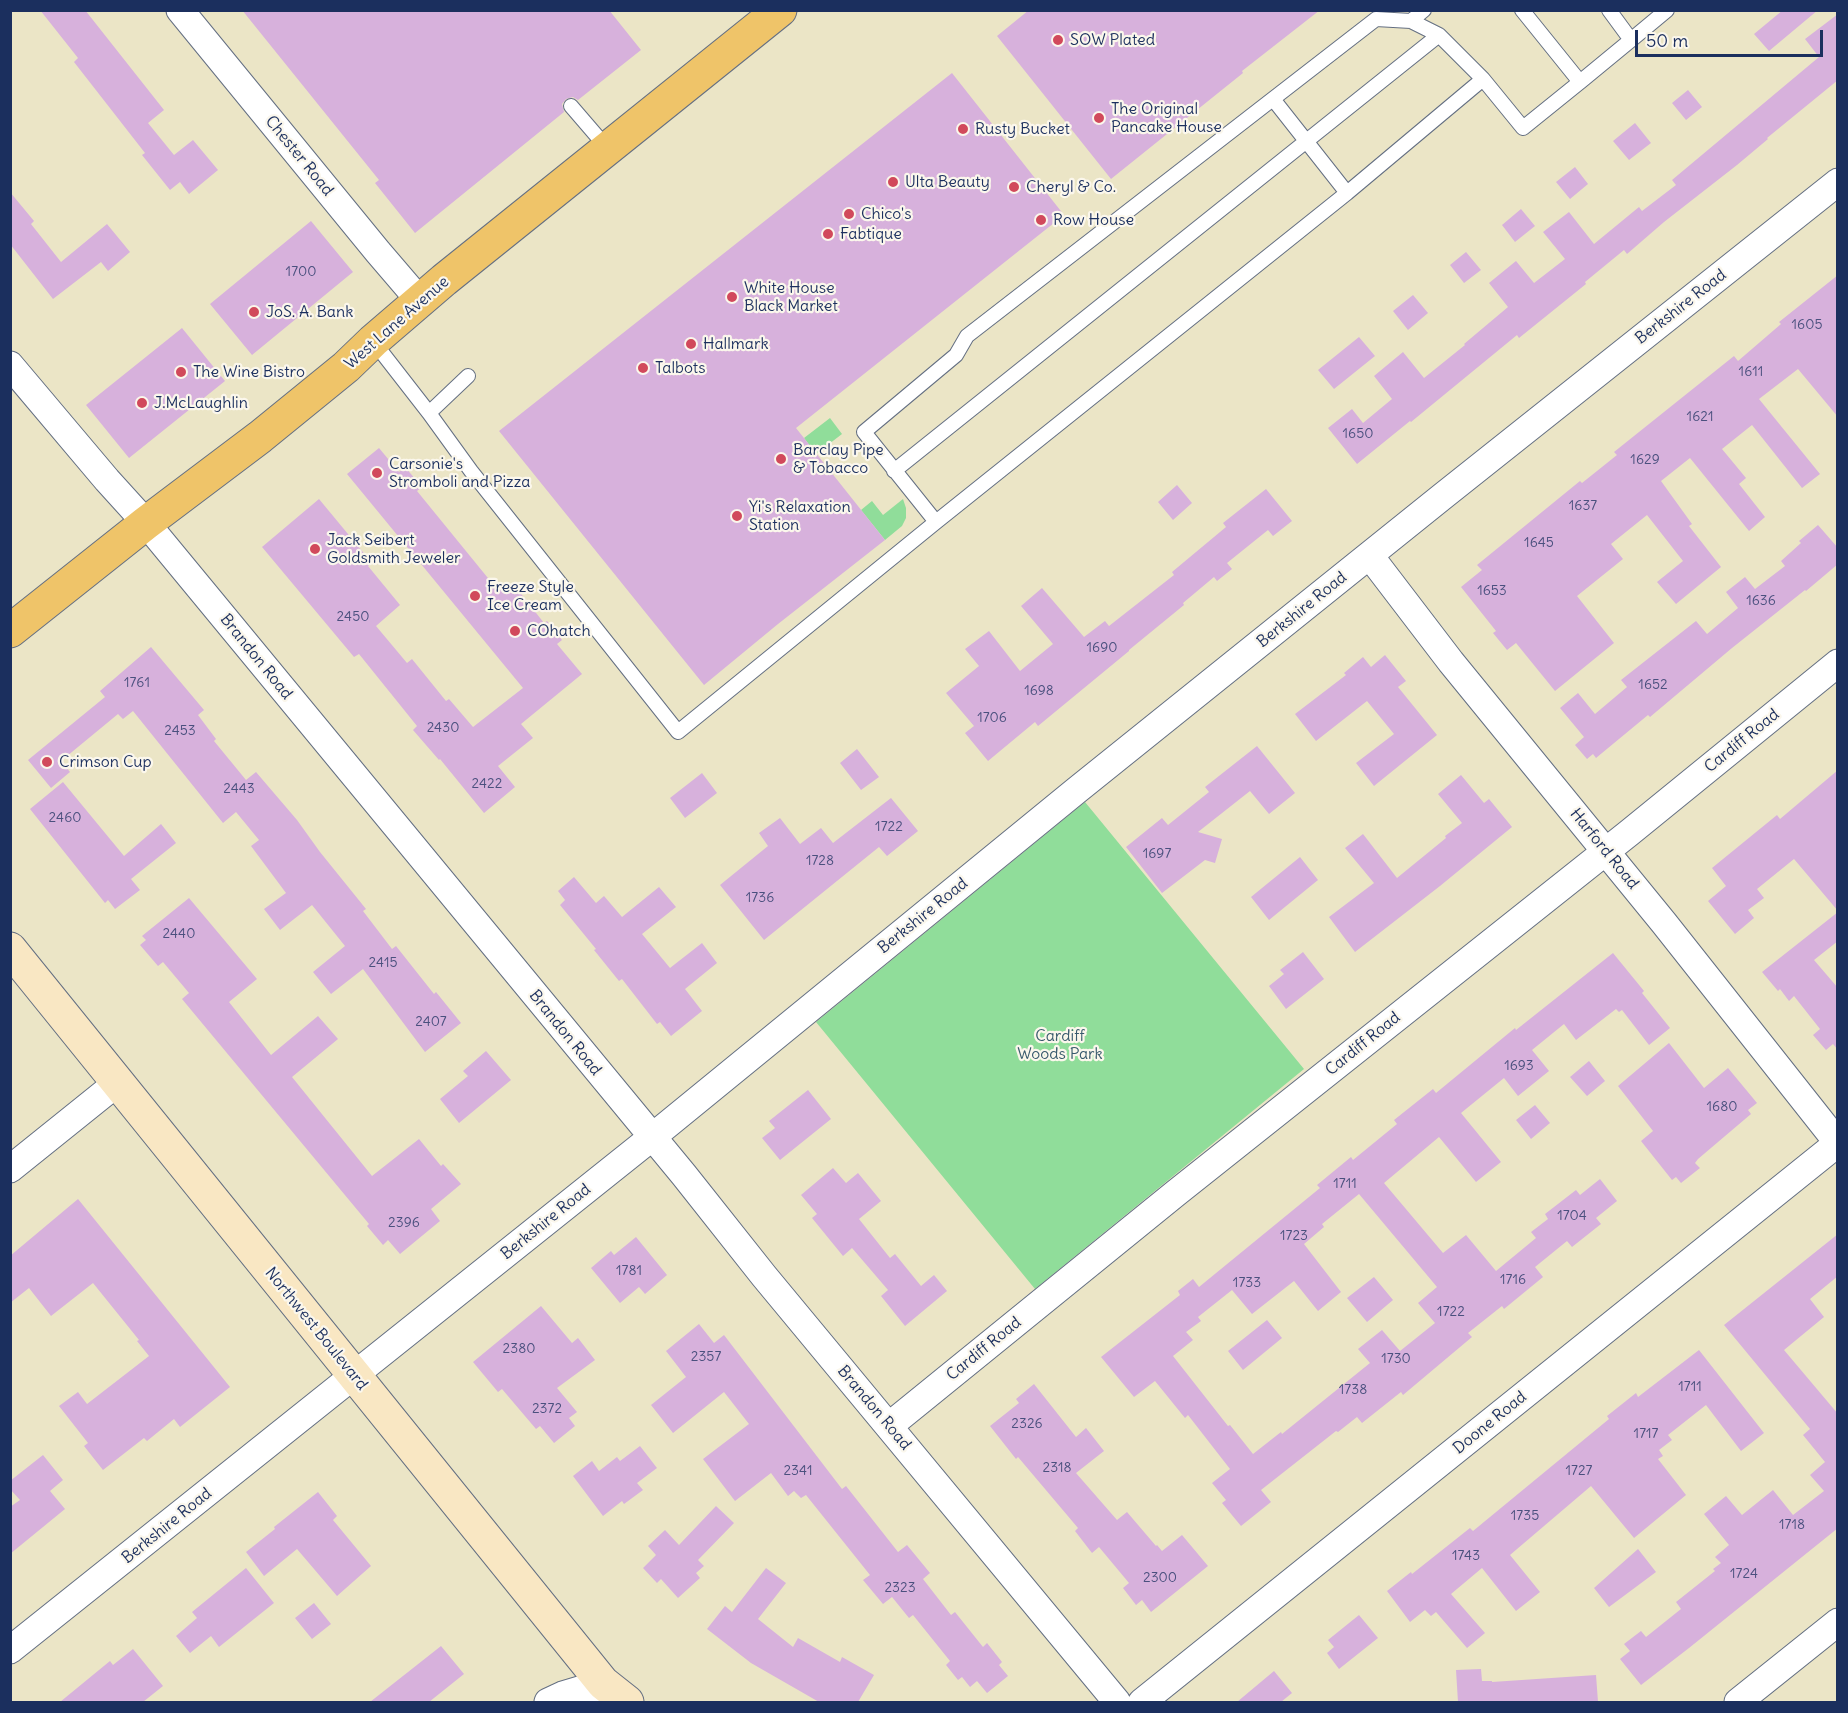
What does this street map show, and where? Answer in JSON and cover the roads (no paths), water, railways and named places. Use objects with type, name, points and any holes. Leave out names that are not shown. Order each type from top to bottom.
[{"type":"main road","name":"West Lane Avenue","points":[[10,631],[346,367],[420,301],[608,149],[769,14]]},
{"type":"main road","name":"Northwest Boulevard","points":[[10,949],[610,1696]]},
{"type":"street","name":"Chester Road","points":[[180,10],[420,301]]},
{"type":"street","name":"Berkshire Road","points":[[10,1650],[651,1138],[1077,790],[1838,182]]},
{"type":"street","name":"Brandon Road","points":[[10,365],[146,523],[1117,1702]]},
{"type":"street","name":"Harford Road","points":[[1370,556],[1451,662],[1838,1143]]},
{"type":"street","name":"Cardiff Road","points":[[889,1426],[1176,1193],[1606,852],[1838,663]]},
{"type":"street","points":[[10,1168],[117,1083]]},
{"type":"street","name":"Doone Road","points":[[1142,1702],[1838,1143]]},
{"type":"street","points":[[1738,1702],[1838,1622]]},
{"type":"street","points":[[548,1702],[563,1695],[610,1696]]},
{"type":"lane","points":[[1412,21],[1424,10]]},
{"type":"lane","points":[[1522,10],[1580,82]]},
{"type":"lane","points":[[1609,10],[1631,40]]},
{"type":"lane","points":[[936,522],[864,432],[956,355],[967,336],[1376,19],[1412,21],[1438,35],[1483,79],[1523,128],[1667,10]]},
{"type":"lane","points":[[894,471],[1438,35]]},
{"type":"lane","points":[[373,341],[471,471],[678,732],[1347,193],[1483,79]]},
{"type":"lane","points":[[1273,99],[1347,193]]},
{"type":"lane","points":[[572,106],[608,149]]},
{"type":"lane","points":[[429,413],[468,376]]},
{"type":"place","name":"SOW Plated","points":[[1058,40]]},
{"type":"place","name":"The Original Pancake House","points":[[1099,118]]},
{"type":"place","name":"Rusty Bucket","points":[[963,129]]},
{"type":"place","name":"Ulta Beauty","points":[[893,182]]},
{"type":"place","name":"Cheryl & Co.","points":[[1014,187]]},
{"type":"place","name":"Chico's","points":[[849,214]]},
{"type":"place","name":"Row House","points":[[1041,220]]},
{"type":"place","name":"Fabtique","points":[[828,234]]},
{"type":"place","name":"White House Black Market","points":[[732,297]]},
{"type":"place","name":"JoS. A. Bank","points":[[254,312]]},
{"type":"place","name":"Hallmark","points":[[691,344]]},
{"type":"place","name":"Talbots","points":[[643,368]]},
{"type":"place","name":"The Wine Bistro","points":[[181,372]]},
{"type":"place","name":"J.McLaughlin","points":[[142,403]]},
{"type":"place","name":"Barclay Pipe & Tobacco","points":[[781,459]]},
{"type":"place","name":"Carsonie's Stromboli and Pizza","points":[[377,473]]},
{"type":"place","name":"Yi's Relaxation Station","points":[[737,516]]},
{"type":"place","name":"Jack Seibert Goldsmith Jeweler","points":[[315,549]]},
{"type":"place","name":"Freeze Style Ice Cream","points":[[475,596]]},
{"type":"place","name":"COhatch","points":[[515,631]]},
{"type":"place","name":"Crimson Cup","points":[[47,762]]},
{"type":"park label","name":"Cardiff Woods Park","points":[[1060,1045]]}]
